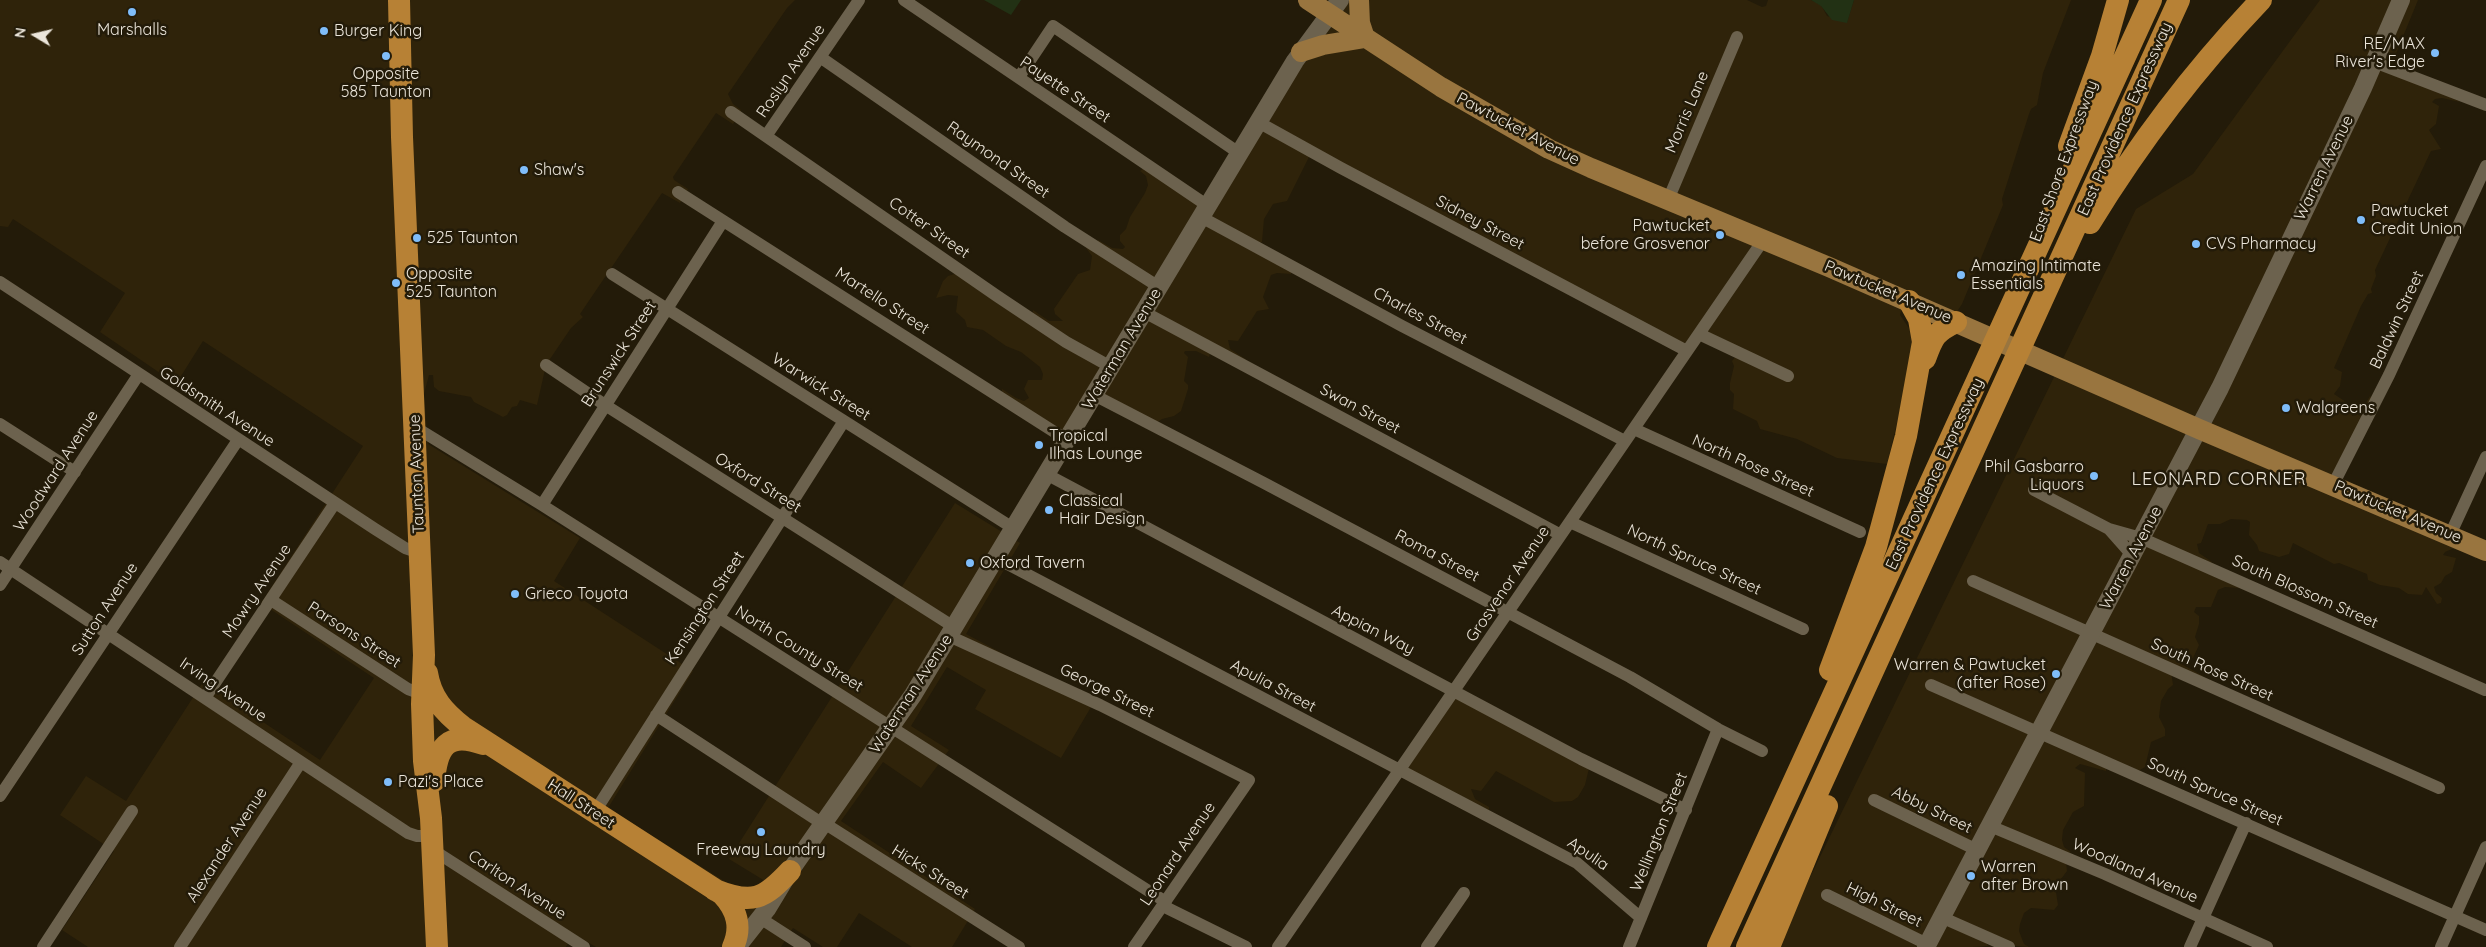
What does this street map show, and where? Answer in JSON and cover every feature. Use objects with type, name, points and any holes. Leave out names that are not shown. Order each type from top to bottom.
[{"type":"highway","name":"Taunton Avenue","points":[[399,0],[402,136],[424,655],[422,694],[424,761],[432,835],[437,947]]},
{"type":"highway","name":"East Shore Expressway","points":[[2005,320],[2094,78],[2118,0]]},
{"type":"highway","name":"East Providence Expressway","points":[[1718,947],[2151,0]]},
{"type":"highway","name":"East Providence Expressway","points":[[1747,947],[2179,0]]},
{"type":"highway","points":[[2043,298],[2092,219],[2155,126],[2198,70],[2261,0]]},
{"type":"highway","points":[[1757,862],[1874,552],[1899,464],[1923,348],[1923,336],[1919,319],[1909,301]]},
{"type":"highway","points":[[1914,392],[1933,337],[1941,329],[1966,326]]},
{"type":"highway","points":[[1769,947],[1939,526]]},
{"type":"highway","name":"Hall Street","points":[[424,655],[430,686],[439,704],[463,728],[715,890],[727,900],[737,916],[738,933],[735,947]]},
{"type":"highway","points":[[432,835],[436,766],[442,749],[450,742],[460,739],[472,740],[495,750]]},
{"type":"highway","points":[[715,890],[738,898],[759,898],[772,890],[790,871]]},
{"type":"main road","name":"Pawtucket Avenue","points":[[1308,0],[1334,7],[1366,38],[1441,87],[1549,149],[1909,301],[2199,429],[2486,551]]},
{"type":"main road","points":[[1301,52],[1323,45],[1366,38],[1360,23],[1359,0]]},
{"type":"main road","name":"Warren Avenue","points":[[1926,946],[2199,429],[2251,324],[2374,62],[2401,0]]},
{"type":"main road","name":"Waterman Avenue","points":[[735,947],[760,918],[790,871],[892,727],[996,558],[1258,122],[1301,52],[1334,7]]},
{"type":"street","name":"Roslyn Avenue","points":[[766,136],[859,0]]},
{"type":"street","name":"Payette Street","points":[[904,0],[1019,77],[1204,212]]},
{"type":"street","points":[[1019,77],[1054,26],[1239,153]]},
{"type":"street","name":"Morris Lane","points":[[1668,200],[1737,37]]},
{"type":"street","name":"Raymond Street","points":[[820,57],[1065,227],[1159,287]]},
{"type":"street","points":[[2374,62],[2486,105]]},
{"type":"street","name":"Cotter Street","points":[[730,112],[1066,342],[1111,367]]},
{"type":"street","name":"Sidney Street","points":[[1258,122],[1687,351]]},
{"type":"street","name":"Baldwin Street","points":[[2333,485],[2389,376],[2486,166]]},
{"type":"street","name":"Martello Street","points":[[678,192],[1067,440]]},
{"type":"street","name":"Charles Street","points":[[1204,212],[1402,326],[1625,441]]},
{"type":"street","name":"Brunswick Street","points":[[542,505],[722,221]]},
{"type":"street","name":"Grosvenor Avenue","points":[[1278,947],[1764,239]]},
{"type":"street","name":"Warwick Street","points":[[612,274],[1013,528]]},
{"type":"street","name":"Goldsmith Avenue","points":[[0,282],[403,547],[420,553]]},
{"type":"street","name":"Swan Street","points":[[1144,312],[1561,535]]},
{"type":"street","points":[[1699,334],[1788,376]]},
{"type":"street","name":"Oxford Street","points":[[546,365],[782,518],[951,631]]},
{"type":"street","name":"Woodward Avenue","points":[[0,585],[5,565],[74,472],[139,374]]},
{"type":"street","name":"Roma Street","points":[[1094,395],[1264,482],[1630,677],[1718,729],[1762,751]]},
{"type":"street","name":"Kensington Street","points":[[594,812],[844,421]]},
{"type":"street","points":[[0,424],[74,472]]},
{"type":"street","name":"North County Street","points":[[414,427],[542,505],[892,727],[1164,904],[1246,947]]},
{"type":"street","name":"North Rose Street","points":[[1634,429],[1860,532]]},
{"type":"street","name":"Sutton Avenue","points":[[0,796],[57,713],[107,633],[238,440]]},
{"type":"street","points":[[2450,535],[2486,456]]},
{"type":"street","name":"Appian Way","points":[[1046,474],[1581,759],[1686,810]]},
{"type":"street","name":"South Blossom Street","points":[[2034,490],[2109,529],[2141,538],[2485,690]]},
{"type":"street","name":"Mowry Avenue","points":[[206,698],[335,503]]},
{"type":"street","name":"North Spruce Street","points":[[1570,522],[1803,629]]},
{"type":"street","name":"South Blossom Street","points":[[2109,529],[2132,555]]},
{"type":"street","name":"Apulia Street","points":[[996,558],[1536,841]]},
{"type":"street","name":"Irving Avenue","points":[[5,565],[411,834],[432,835]]},
{"type":"street","name":"South Rose Street","points":[[1973,581],[2439,788]]},
{"type":"street","name":"Parsons Street","points":[[271,600],[408,689],[422,694]]},
{"type":"street","name":"George Street","points":[[951,631],[1249,780]]},
{"type":"street","name":"South Spruce Street","points":[[1931,684],[2486,930]]},
{"type":"street","name":"Hicks Street","points":[[656,716],[1019,947]]},
{"type":"street","name":"Wellington Street","points":[[1629,947],[1718,729]]},
{"type":"street","name":"Alexander Avenue","points":[[180,947],[301,762]]},
{"type":"street","name":"Leonard Avenue","points":[[1134,947],[1249,780]]},
{"type":"street","name":"Abby Street","points":[[1874,800],[1977,850]]},
{"type":"street","points":[[43,947],[132,811]]},
{"type":"street","points":[[2190,947],[2246,823]]},
{"type":"street","name":"Woodland Avenue","points":[[1990,826],[2105,874],[2268,947]]},
{"type":"street","name":"Carlton Avenue","points":[[432,835],[584,947]]},
{"type":"street","name":"Apulia","points":[[1536,841],[1577,863],[1641,918]]},
{"type":"street","points":[[2441,947],[2486,847]]},
{"type":"street","points":[[1427,947],[1464,893]]},
{"type":"street","name":"High Street","points":[[1827,895],[1926,946]]},
{"type":"street","points":[[1942,917],[2010,947]]},
{"type":"street","points":[[760,918],[806,947]]},
{"type":"shaded area","points":[[0,0],[795,0],[787,8],[728,94],[733,104],[741,110],[740,114],[733,124],[716,113],[673,177],[674,180],[688,189],[686,194],[680,203],[662,193],[580,314],[583,317],[571,328],[550,359],[551,362],[546,365],[537,405],[520,400],[517,406],[512,407],[507,415],[503,417],[474,402],[471,397],[439,391],[434,387],[433,375],[429,375],[424,394],[428,444],[580,538],[554,581],[693,671],[608,808],[729,884],[747,890],[765,881],[729,859],[955,503],[1020,543],[966,634],[1094,702],[1061,758],[975,709],[986,690],[947,667],[911,726],[949,750],[921,788],[883,762],[841,821],[975,909],[952,947],[912,947],[859,913],[837,947],[823,947],[793,928],[781,947],[596,947],[573,934],[566,947],[88,947],[62,930],[114,851],[60,815],[86,776],[126,801],[203,682],[320,760],[374,678],[261,603],[363,446],[203,341],[176,384],[100,332],[125,293],[13,219],[8,227],[0,226]]},
{"type":"shaded area","points":[[1335,0],[1747,0],[1762,7],[1766,6],[1768,0],[1811,0],[1821,5],[1827,16],[1847,22],[1854,0],[2071,0],[2043,73],[2037,105],[2031,109],[2029,114],[2002,199],[2003,205],[1962,304],[1952,319],[1904,299],[1900,315],[1909,328],[1914,353],[1887,464],[1837,458],[1797,439],[1760,429],[1757,421],[1733,409],[1734,394],[1730,390],[1734,366],[1732,361],[1738,354],[1701,337],[1692,349],[1311,153],[1287,201],[1273,204],[1264,219],[1262,242],[1255,244],[1291,267],[1291,274],[1277,273],[1271,275],[1263,297],[1269,309],[1257,311],[1238,341],[1228,340],[1230,349],[1247,360],[1211,350],[1209,357],[1196,351],[1185,351],[1184,353],[1188,357],[1184,381],[1188,385],[1188,389],[1181,411],[1174,416],[1162,419],[1152,426],[1095,398],[1068,441],[1002,399],[1002,389],[1024,401],[1029,398],[1024,389],[1028,380],[1042,380],[1043,374],[1040,367],[1021,352],[1006,346],[983,330],[967,327],[965,320],[956,312],[958,296],[948,295],[936,298],[943,281],[948,276],[961,272],[1032,319],[1033,310],[1049,321],[1063,321],[1055,314],[1054,309],[1078,274],[1090,270],[1092,256],[1086,248],[1091,245],[1096,247],[1098,240],[1112,248],[1123,249],[1125,247],[1120,241],[1120,235],[1126,229],[1130,217],[1148,185],[1146,176],[1140,171],[1146,166],[1204,205]]},
{"type":"shaded area","points":[[2320,0],[2418,0],[2393,61],[2406,73],[2460,102],[2442,98],[2435,99],[2432,102],[2439,106],[2436,124],[2429,130],[2441,149],[2431,151],[2375,270],[2376,276],[2371,289],[2372,293],[2368,294],[2361,306],[2334,368],[2342,372],[2340,386],[2334,394],[2352,406],[2352,416],[2360,413],[2370,396],[2376,403],[2338,485],[2477,556],[2476,559],[2464,551],[2452,549],[2445,552],[2443,555],[2456,558],[2452,572],[2434,587],[2436,593],[2442,598],[2441,603],[2437,604],[2426,587],[2422,595],[2408,594],[2399,588],[2380,585],[2368,580],[2367,574],[2339,563],[2334,564],[2293,543],[2289,554],[2279,557],[2259,551],[2249,535],[2250,522],[2247,520],[2231,519],[2220,524],[2208,524],[2201,543],[2197,544],[2199,553],[2212,562],[2207,566],[2239,581],[2239,588],[2225,587],[2218,590],[2211,607],[2196,607],[2194,612],[2199,616],[2199,624],[2195,637],[2199,645],[2193,658],[2178,654],[2178,657],[2180,663],[2203,676],[2197,681],[2171,671],[2173,685],[2168,689],[2161,701],[2159,717],[2165,729],[2165,736],[2151,742],[2145,767],[2133,774],[2107,764],[2106,771],[2080,764],[2075,768],[2085,773],[2084,806],[2073,812],[2063,830],[2062,840],[2064,847],[2071,852],[2065,854],[2067,871],[2058,883],[2056,892],[2058,905],[2054,910],[2031,908],[2024,913],[2019,931],[2024,944],[2029,947],[1987,944],[1988,946],[1973,947],[1776,947],[2136,209],[2193,174]]},
{"type":"shaded area","points":[[1457,694],[1590,764],[1585,785],[1578,797],[1572,801],[1554,802],[1496,771],[1481,791],[1471,789],[1475,799],[1489,807],[1489,810],[1404,774]]},
{"type":"green space","points":[[984,0],[1021,0],[1011,15]]},
{"type":"green space","points":[[1811,0],[1854,0],[1847,23],[1832,20],[1821,6]]},
{"type":"place","name":"Marshalls","points":[[132,12]]},
{"type":"place","name":"Burger King","points":[[324,31]]},
{"type":"place","name":"RE/MAX River's Edge","points":[[2435,53]]},
{"type":"place","name":"Opposite 585 Taunton","points":[[386,56]]},
{"type":"place","name":"Shaw's","points":[[524,170]]},
{"type":"place","name":"Pawtucket Credit Union","points":[[2361,220]]},
{"type":"place","name":"Pawtucket before Grosvenor","points":[[1720,235]]},
{"type":"place","name":"525 Taunton","points":[[417,238]]},
{"type":"place","name":"CVS Pharmacy","points":[[2196,244]]},
{"type":"place","name":"Amazing Intimate Essentials","points":[[1961,275]]},
{"type":"place","name":"Opposite 525 Taunton","points":[[396,283]]},
{"type":"place","name":"Walgreens","points":[[2286,408]]},
{"type":"place","name":"Tropical Ilhas Lounge","points":[[1039,445]]},
{"type":"place","name":"Phil Gasbarro Liquors","points":[[2094,476]]},
{"type":"place","name":"Classical Hair Design","points":[[1049,510]]},
{"type":"place","name":"Oxford Tavern","points":[[970,563]]},
{"type":"place","name":"Grieco Toyota","points":[[515,594]]},
{"type":"place","name":"Warren & Pawtucket (after Rose)","points":[[2056,674]]},
{"type":"place","name":"Pazi's Place","points":[[388,782]]},
{"type":"place","name":"Freeway Laundry","points":[[761,832]]},
{"type":"place","name":"Warren after Brown","points":[[1971,876]]},
{"type":"district","name":"LEONARD CORNER","points":[[2219,480]]}]
